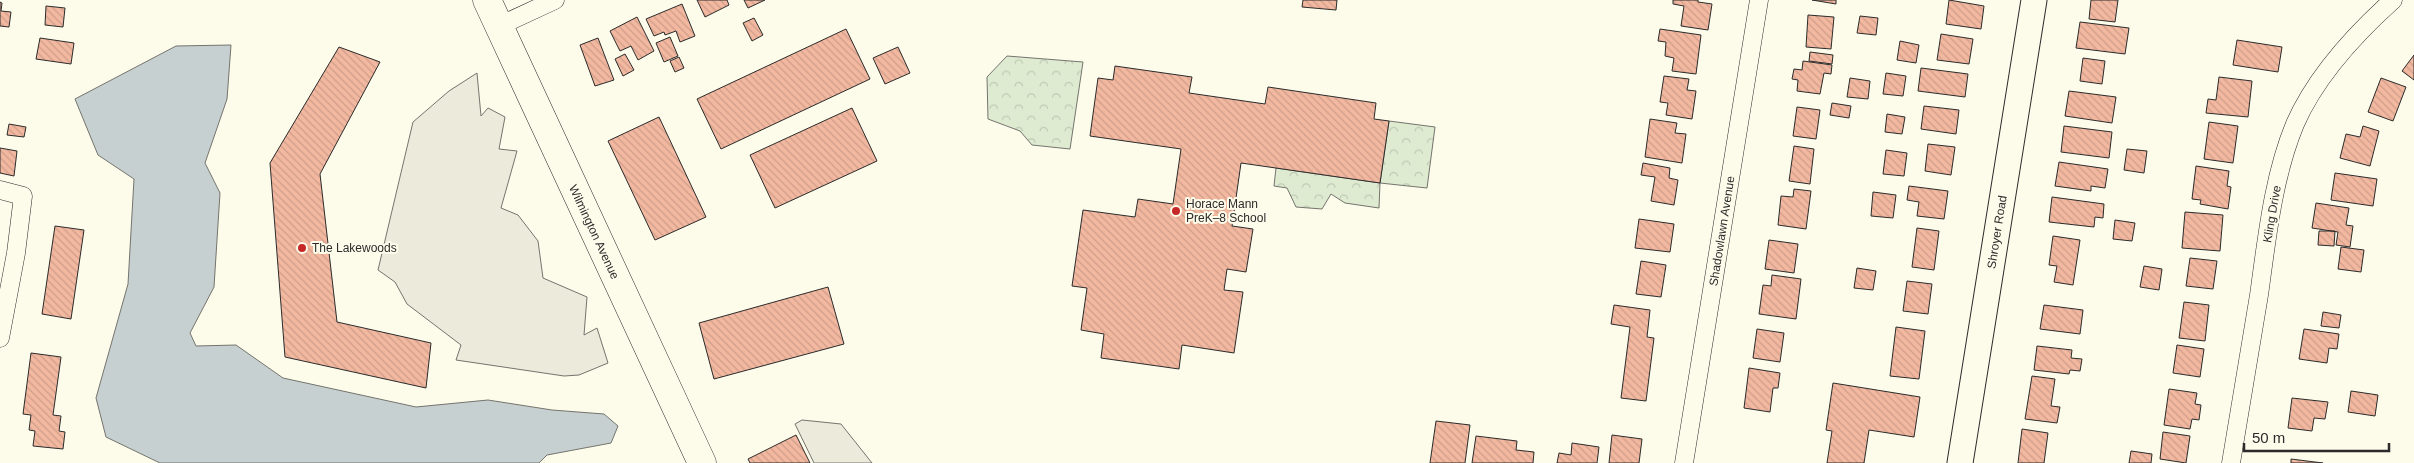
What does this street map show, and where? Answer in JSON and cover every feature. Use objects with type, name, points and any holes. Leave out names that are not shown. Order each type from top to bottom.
[{"type":"main road","name":"Wilmington Avenue","points":[[487,0],[702,463]]},
{"type":"main road","name":"Shroyer Road","points":[[1960,463],[2034,0]]},
{"type":"street","points":[[499,26],[555,0]]},
{"type":"street","name":"Shadowlawn Avenue","points":[[1684,463],[1759,0]]},
{"type":"street","name":"Kling Drive","points":[[2231,463],[2269,226],[2279,174],[2295,125],[2311,94],[2334,61],[2352,40],[2393,0]]},
{"type":"street","points":[[0,190],[23,196],[0,338]]},
{"type":"green space","points":[[1007,56],[1083,62],[1070,149],[1032,145],[1020,131],[988,119],[987,77]]},
{"type":"green space","points":[[1389,121],[1435,127],[1427,188],[1380,183]]},
{"type":"green space","points":[[1276,168],[1380,183],[1379,208],[1345,203],[1331,194],[1322,209],[1296,207],[1287,188],[1274,186]]},
{"type":"shaded area","points":[[231,45],[227,99],[205,163],[220,193],[214,287],[190,333],[196,346],[236,345],[283,378],[416,407],[488,400],[552,410],[604,414],[618,426],[611,443],[547,455],[539,463],[160,463],[106,437],[96,398],[128,284],[134,179],[98,155],[75,99],[176,46]]},
{"type":"shaded area","points":[[477,73],[481,116],[488,108],[505,117],[499,149],[517,151],[501,208],[518,215],[538,241],[543,278],[587,297],[584,335],[597,328],[608,363],[579,375],[564,376],[456,360],[461,345],[407,304],[395,282],[378,270],[413,122],[449,91]]},
{"type":"shaded area","points":[[802,420],[841,424],[872,463],[814,463],[795,424]]},
{"type":"building","points":[[697,0],[727,0],[729,5],[705,17]]},
{"type":"building","points":[[744,0],[765,0],[748,8]]},
{"type":"building","points":[[1303,0],[1337,0],[1336,10],[1302,7]]},
{"type":"building","points":[[1673,0],[1698,0],[1698,2],[1712,4],[1708,30],[1681,26],[1684,6],[1673,4]]},
{"type":"building","points":[[1812,0],[1836,0],[1836,4]]},
{"type":"building","points":[[1949,0],[1984,6],[1981,29],[1946,24]]},
{"type":"building","points":[[2091,0],[2118,0],[2115,22],[2089,19]]},
{"type":"building","points":[[0,2],[2,3],[1,11],[11,12],[9,27],[0,26]]},
{"type":"building","points":[[682,4],[695,36],[680,42],[676,31],[665,35],[664,32],[654,36],[646,19]]},
{"type":"building","points":[[46,6],[65,8],[63,27],[45,25]]},
{"type":"building","points":[[1808,15],[1834,17],[1831,49],[1806,47]]},
{"type":"building","points":[[1860,16],[1878,18],[1876,35],[1857,33]]},
{"type":"building","points":[[637,17],[654,51],[638,60],[631,46],[620,51],[610,31]]},
{"type":"building","points":[[754,18],[763,35],[752,41],[743,23]]},
{"type":"building","points":[[2080,22],[2129,28],[2125,54],[2076,48]]},
{"type":"building","points":[[846,29],[870,79],[721,149],[697,99]]},
{"type":"building","points":[[1660,29],[1701,35],[1696,74],[1672,71],[1674,58],[1665,56],[1666,42],[1658,41]]},
{"type":"building","points":[[1941,34],[1973,39],[1969,64],[1937,60]]},
{"type":"building","points":[[670,37],[678,56],[664,62],[656,43]]},
{"type":"building","points":[[40,38],[74,43],[71,64],[36,59]]},
{"type":"building","points":[[598,38],[614,80],[595,86],[580,45]]},
{"type":"building","points":[[2237,40],[2282,47],[2278,72],[2233,65]]},
{"type":"building","points":[[1900,41],[1919,45],[1916,63],[1897,60]]},
{"type":"building","name":"The Lakewoods","points":[[339,47],[380,62],[320,174],[337,322],[431,343],[426,388],[285,357],[270,163]]},
{"type":"building","points":[[898,47],[910,73],[885,84],[873,58]]},
{"type":"building","points":[[1810,52],[1833,55],[1832,64],[1809,61]]},
{"type":"building","points":[[625,54],[634,70],[623,76],[615,59]]},
{"type":"building","points":[[2414,55],[2414,80],[2402,71]]},
{"type":"building","points":[[679,57],[684,68],[675,72],[670,61]]},
{"type":"building","points":[[2083,58],[2105,61],[2102,84],[2080,81]]},
{"type":"building","points":[[1803,61],[1832,65],[1831,74],[1824,73],[1820,94],[1797,91],[1798,80],[1792,79],[1794,69],[1802,70]]},
{"type":"building","points":[[1115,66],[1192,77],[1189,93],[1265,104],[1268,87],[1376,103],[1374,119],[1389,121],[1380,183],[1241,163],[1232,226],[1253,229],[1246,272],[1227,269],[1224,290],[1243,292],[1234,353],[1182,345],[1179,369],[1101,358],[1104,334],[1081,330],[1087,288],[1072,286],[1083,210],[1135,217],[1138,199],[1173,204],[1181,149],[1090,136],[1098,78],[1113,80]]},
{"type":"building","points":[[1921,68],[1968,74],[1965,97],[1918,91]]},
{"type":"building","points":[[1886,73],[1906,76],[1903,96],[1883,94]]},
{"type":"building","points":[[1664,76],[1689,79],[1687,90],[1696,91],[1692,119],[1666,115],[1668,103],[1660,102]]},
{"type":"building","points":[[2219,77],[2252,81],[2248,117],[2206,113],[2208,99],[2216,100]]},
{"type":"building","points":[[1850,78],[1870,81],[1868,99],[1847,97]]},
{"type":"building","points":[[2381,78],[2406,87],[2393,121],[2368,112]]},
{"type":"building","points":[[2069,91],[2116,97],[2112,123],[2065,116]]},
{"type":"building","points":[[1832,103],[1851,106],[1849,118],[1830,115]]},
{"type":"building","points":[[1924,106],[1959,110],[1956,134],[1921,129]]},
{"type":"building","points":[[1797,107],[1820,110],[1816,139],[1793,136]]},
{"type":"building","points":[[852,108],[877,161],[775,208],[750,155]]},
{"type":"building","points":[[1887,114],[1905,117],[1902,134],[1885,132]]},
{"type":"building","points":[[659,117],[706,217],[655,240],[608,141]]},
{"type":"building","points":[[1650,119],[1677,123],[1675,133],[1686,134],[1682,163],[1645,157]]},
{"type":"building","points":[[2209,122],[2238,126],[2233,163],[2204,159]]},
{"type":"building","points":[[9,124],[26,127],[24,137],[7,135]]},
{"type":"building","points":[[2064,126],[2112,132],[2109,158],[2061,152]]},
{"type":"building","points":[[2363,126],[2379,131],[2370,166],[2340,158],[2346,134],[2360,137]]},
{"type":"building","points":[[1928,144],[1955,147],[1951,175],[1925,171]]},
{"type":"building","points":[[1794,146],[1814,149],[1810,184],[1789,181]]},
{"type":"building","points":[[0,148],[17,151],[14,176],[0,173]]},
{"type":"building","points":[[2127,149],[2147,151],[2144,173],[2124,170]]},
{"type":"building","points":[[1886,150],[1907,153],[1904,176],[1883,174]]},
{"type":"building","points":[[2059,162],[2108,169],[2105,188],[2091,186],[2091,191],[2055,186]]},
{"type":"building","points":[[1643,163],[1670,168],[1669,178],[1678,180],[1674,205],[1651,201],[1655,177],[1641,175]]},
{"type":"building","points":[[2196,166],[2229,171],[2227,186],[2231,187],[2228,209],[2200,204],[2201,200],[2192,199]]},
{"type":"building","points":[[2335,173],[2377,179],[2373,206],[2331,200]]},
{"type":"building","points":[[1909,186],[1948,191],[1944,219],[1917,216],[1919,202],[1907,200]]},
{"type":"building","points":[[1794,189],[1811,191],[1806,229],[1778,225],[1781,196],[1793,197]]},
{"type":"building","points":[[1873,192],[1896,195],[1893,218],[1871,216]]},
{"type":"building","points":[[2052,197],[2104,204],[2103,218],[2095,217],[2094,227],[2049,222]]},
{"type":"building","points":[[2316,203],[2349,208],[2346,225],[2353,226],[2350,247],[2336,245],[2338,232],[2312,228]]},
{"type":"building","points":[[2185,212],[2223,215],[2220,251],[2182,248]]},
{"type":"building","points":[[1639,219],[1674,224],[1670,252],[1635,248]]},
{"type":"building","points":[[2115,220],[2135,223],[2132,241],[2113,239]]},
{"type":"building","points":[[55,226],[84,230],[71,319],[42,314]]},
{"type":"building","points":[[1917,228],[1939,231],[1934,270],[1912,267]]},
{"type":"building","points":[[2319,231],[2335,231],[2334,246],[2318,245]]},
{"type":"building","points":[[2053,236],[2080,240],[2073,285],[2054,282],[2057,266],[2049,265]]},
{"type":"building","points":[[1769,240],[1798,244],[1794,273],[1765,269]]},
{"type":"building","points":[[2341,247],[2364,250],[2361,272],[2338,269]]},
{"type":"building","points":[[2190,258],[2217,261],[2213,289],[2186,286]]},
{"type":"building","points":[[1641,261],[1666,265],[1661,297],[1636,294]]},
{"type":"building","points":[[2144,266],[2162,269],[2159,290],[2140,287]]},
{"type":"building","points":[[1857,268],[1876,271],[1873,290],[1854,288]]},
{"type":"building","points":[[1772,275],[1801,279],[1796,319],[1759,314],[1763,285],[1771,286]]},
{"type":"building","points":[[1907,281],[1932,284],[1928,314],[1903,311]]},
{"type":"building","points":[[828,287],[844,344],[714,379],[699,323]]},
{"type":"building","points":[[2184,302],[2209,305],[2205,341],[2179,338]]},
{"type":"building","points":[[1614,305],[1650,310],[1647,337],[1654,338],[1646,401],[1621,398],[1630,327],[1611,324]]},
{"type":"building","points":[[2044,305],[2083,310],[2080,334],[2040,329]]},
{"type":"building","points":[[2323,312],[2341,315],[2339,328],[2321,326]]},
{"type":"building","points":[[1896,327],[1925,331],[1919,379],[1890,376]]},
{"type":"building","points":[[1757,329],[1784,333],[1780,362],[1753,358]]},
{"type":"building","points":[[2304,329],[2339,334],[2337,349],[2329,348],[2327,363],[2299,359]]},
{"type":"building","points":[[2177,345],[2204,349],[2200,377],[2173,373]]},
{"type":"building","points":[[2037,346],[2072,350],[2071,358],[2082,359],[2080,371],[2070,370],[2069,374],[2034,370]]},
{"type":"building","points":[[31,353],[61,357],[53,415],[61,416],[59,431],[65,432],[63,449],[33,446],[35,431],[29,430],[31,415],[23,414]]},
{"type":"building","points":[[1749,368],[1780,373],[1778,388],[1773,388],[1770,412],[1744,408]]},
{"type":"building","points":[[2032,376],[2055,379],[2051,406],[2060,407],[2057,423],[2025,419]]},
{"type":"building","points":[[1833,383],[1920,397],[1914,437],[1869,430],[1864,463],[1827,463],[1832,431],[1826,430]]},
{"type":"building","points":[[2169,389],[2197,393],[2195,404],[2201,405],[2199,420],[2192,419],[2190,429],[2164,425]]},
{"type":"building","points":[[2351,391],[2378,395],[2375,416],[2348,412]]},
{"type":"building","points":[[2292,398],[2328,402],[2325,419],[2314,418],[2312,431],[2288,428]]},
{"type":"building","points":[[1436,421],[1470,425],[1465,463],[1430,463]]},
{"type":"building","points":[[2022,429],[2048,433],[2044,463],[2018,463]]},
{"type":"building","points":[[2163,432],[2190,436],[2186,463],[2160,459]]},
{"type":"building","points":[[796,435],[810,463],[750,463],[748,459]]},
{"type":"building","points":[[1612,435],[1642,439],[1639,463],[1609,463]]},
{"type":"building","points":[[1476,436],[1517,441],[1516,450],[1534,452],[1533,463],[1472,463]]},
{"type":"building","points":[[1572,443],[1599,447],[1597,463],[1557,463],[1559,453],[1571,455]]},
{"type":"building","points":[[2131,451],[2152,454],[2151,463],[2129,463]]},
{"type":"building","points":[[2291,459],[2323,463],[2291,463]]},
{"type":"place","name":"Horace Mann PreK–8 School","points":[[1176,211]]},
{"type":"place","name":"The Lakewoods","points":[[302,248]]}]
